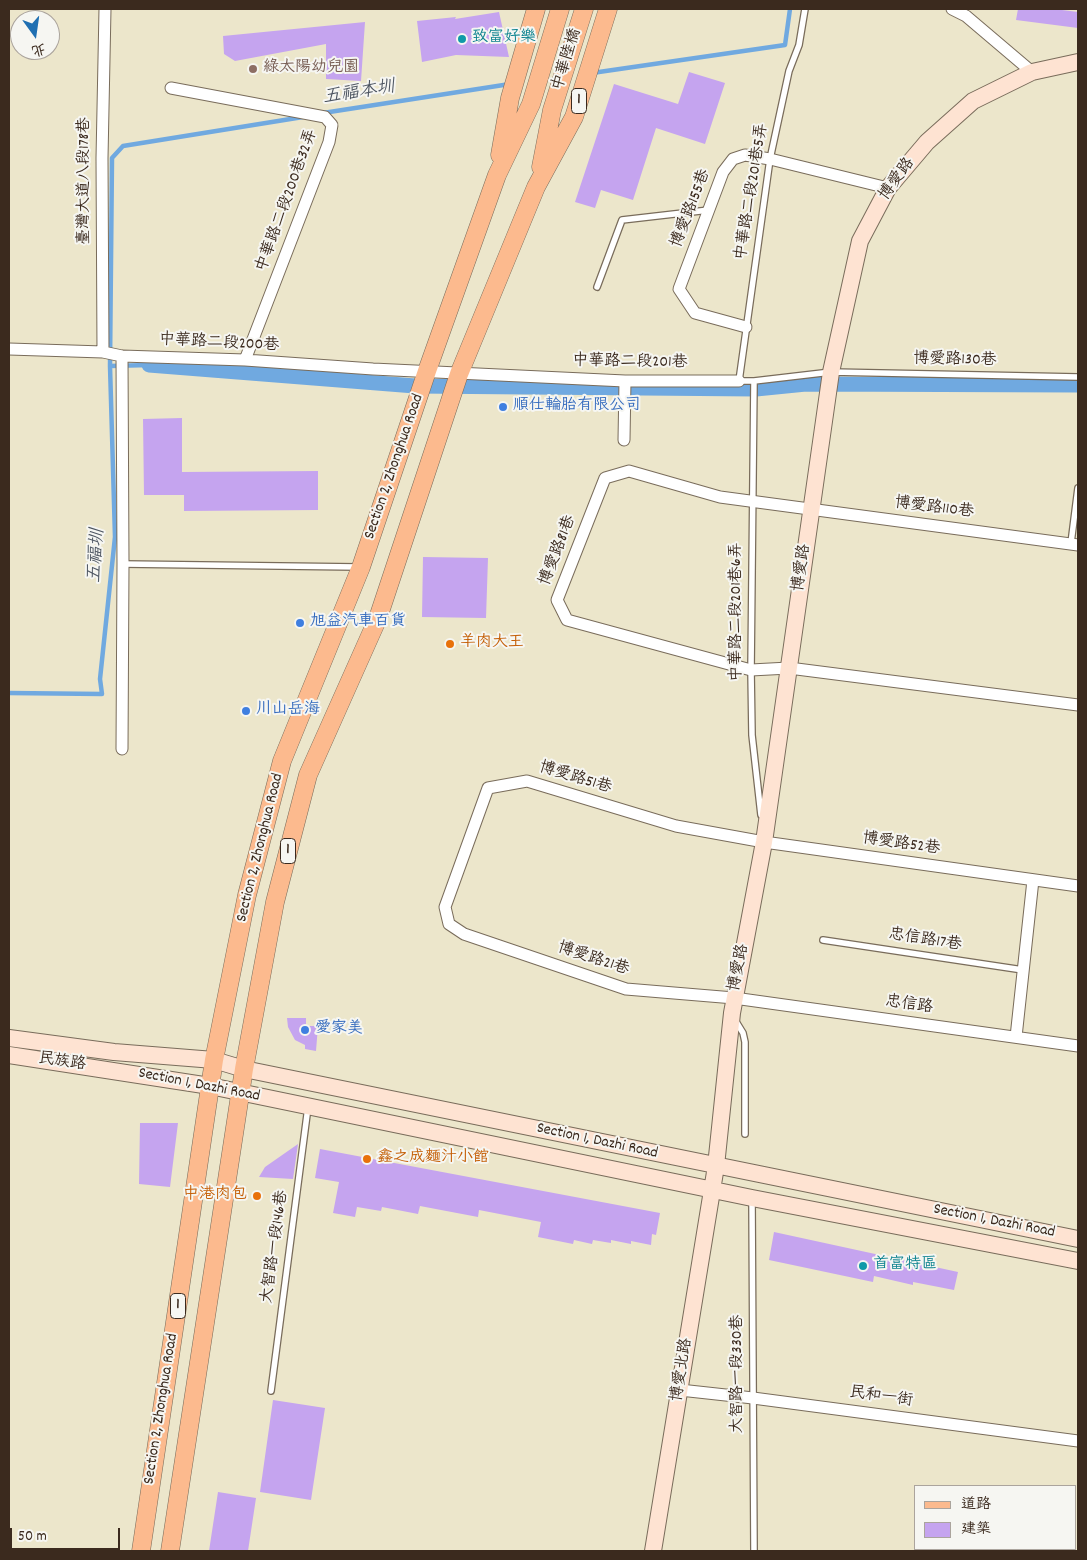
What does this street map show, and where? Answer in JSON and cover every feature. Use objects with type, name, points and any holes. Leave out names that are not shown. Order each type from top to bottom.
[{"type":"main road","name":"Section 2, Zhonghua Road","points":[[497,175],[510,98],[536,9]]},
{"type":"main road","name":"中華陸橋","points":[[531,104],[560,9]]},
{"type":"main road","name":"中華陸橋","points":[[552,110],[584,9]]},
{"type":"main road","name":"Section 2, Zhonghua Road","points":[[170,1551],[244,1069],[274,902],[308,775],[378,618],[459,374],[536,187],[574,116],[608,9]]},
{"type":"main road","name":"Section 2, Zhonghua Road","points":[[141,1551],[214,1060],[247,895],[282,761],[361,567],[427,371],[497,175],[531,104]]},
{"type":"main road","name":"Section 2, Zhonghua Road","points":[[536,187],[552,110]]},
{"type":"street","name":"臺灣大道八段178巷","points":[[103,352],[102,158],[105,9]]},
{"type":"street","points":[[952,9],[966,16],[1032,72]]},
{"type":"street","name":"博愛路","points":[[712,1189],[733,1006],[764,842],[831,372],[860,241],[888,188],[927,142],[973,102],[1032,72],[1078,62]]},
{"type":"street","name":"中華路二段200巷32弄","points":[[170,88],[325,117],[332,125],[329,142],[245,360]]},
{"type":"street","name":"博愛路155巷","points":[[746,327],[695,313],[679,289],[722,172],[733,159],[744,156],[770,159],[888,188]]},
{"type":"street","name":"中華路二段200巷","points":[[9,348],[103,352],[122,356],[245,360],[427,371]]},
{"type":"street","points":[[122,356],[122,749]]},
{"type":"street","name":"中華路二段201巷","points":[[427,371],[625,381],[739,381]]},
{"type":"street","points":[[624,440],[625,381]]},
{"type":"street","name":"博愛路81巷","points":[[811,509],[720,497],[629,471],[605,478],[557,600],[567,620],[751,670],[789,668],[1078,705]]},
{"type":"street","name":"博愛路110巷","points":[[811,509],[1075,544]]},
{"type":"street","name":"博愛路51巷","points":[[449,924],[445,907],[488,788],[527,781],[676,826],[764,842]]},
{"type":"street","name":"博愛路52巷","points":[[764,842],[1078,886]]},
{"type":"street","points":[[1016,1037],[1033,880]]},
{"type":"street","name":"博愛路21巷","points":[[449,924],[464,934],[626,989],[733,1006]]},
{"type":"street","name":"忠信路","points":[[733,1006],[1016,1037],[1078,1046]]},
{"type":"street","name":"民族路","points":[[9,1038],[114,1052]]},
{"type":"street","name":"Section 1, Dazhi Road","points":[[114,1052],[214,1060],[244,1069],[1078,1239]]},
{"type":"street","name":"民族路","points":[[9,1055],[115,1070]]},
{"type":"street","name":"Section 1, Dazhi Road","points":[[115,1070],[210,1086],[752,1198],[1078,1261]]},
{"type":"street","name":"博愛北路","points":[[652,1551],[712,1189]]},
{"type":"street","name":"民和一街","points":[[680,1390],[1078,1441]]},
{"type":"lane","name":"中華路二段201巷5弄","points":[[739,381],[770,159],[789,71],[799,44],[805,9]]},
{"type":"lane","points":[[597,287],[622,220],[709,210]]},
{"type":"lane","name":"博愛路130巷","points":[[831,372],[1078,376]]},
{"type":"lane","name":"中華路二段201巷","points":[[739,381],[831,372]]},
{"type":"lane","name":"中華路二段201巷6弄","points":[[754,381],[752,735],[764,842]]},
{"type":"lane","points":[[1075,544],[1078,488]]},
{"type":"lane","points":[[123,564],[361,567]]},
{"type":"lane","name":"忠信路17巷","points":[[823,940],[1023,970]]},
{"type":"lane","points":[[733,1006],[745,1042],[745,1134]]},
{"type":"lane","name":"大智路一段146巷","points":[[271,1391],[308,1107]]},
{"type":"lane","name":"大智路一段330巷","points":[[752,1198],[754,1551]]},
{"type":"building","points":[[1018,9],[1054,9],[1078,12],[1078,28],[1016,20]]},
{"type":"building","name":"致富好樂","points":[[499,12],[509,57],[456,55],[422,62],[417,21],[456,17],[455,19]]},
{"type":"building","points":[[365,22],[361,81],[326,79],[326,44],[235,61],[224,54],[223,36]]},
{"type":"building","points":[[689,72],[725,83],[705,144],[656,128],[633,200],[601,190],[595,208],[575,202],[614,84],[678,104]]},
{"type":"building","points":[[182,418],[182,472],[318,471],[318,510],[184,511],[184,495],[144,495],[143,419]]},
{"type":"building","points":[[423,557],[488,558],[486,618],[422,617]]},
{"type":"building","points":[[287,1018],[306,1018],[306,1026],[318,1026],[316,1051],[305,1049],[305,1045],[295,1040],[288,1027]]},
{"type":"building","points":[[140,1123],[178,1123],[170,1187],[139,1184]]},
{"type":"building","points":[[298,1144],[293,1179],[259,1177],[265,1167]]},
{"type":"building","points":[[320,1149],[660,1213],[656,1235],[652,1234],[651,1245],[611,1240],[611,1243],[593,1240],[592,1244],[574,1240],[573,1244],[538,1237],[541,1222],[479,1210],[478,1217],[420,1206],[418,1214],[382,1207],[381,1211],[357,1207],[355,1217],[333,1213],[339,1182],[315,1178]]},
{"type":"building","name":"首富特區","points":[[774,1232],[958,1272],[954,1290],[913,1282],[913,1285],[874,1276],[873,1282],[769,1260]]},
{"type":"building","points":[[273,1400],[325,1408],[311,1500],[260,1492]]},
{"type":"building","points":[[218,1492],[256,1498],[248,1551],[209,1551]]},
{"type":"waterway","name":"五福本圳","points":[[592,73],[785,45],[790,9]]},
{"type":"waterway","name":"五福本圳","points":[[323,113],[510,84]]},
{"type":"waterway","name":"五福本圳","points":[[110,366],[112,158],[123,146],[303,117]]},
{"type":"waterway","name":"五福圳","points":[[9,693],[102,694],[100,679],[115,537],[110,366],[149,365]]},
{"type":"waterway","points":[[149,365],[415,386],[756,389],[806,384],[1078,385]]},
{"type":"place","name":"致富好樂","points":[[462,39]]},
{"type":"place","name":"綠太陽幼兒園","points":[[253,69]]},
{"type":"place","name":"順仕輪胎有限公司","points":[[503,407]]},
{"type":"place","name":"旭益汽車百貨","points":[[300,623]]},
{"type":"place","name":"羊肉大王","points":[[450,644]]},
{"type":"place","name":"川山岳海","points":[[246,711]]},
{"type":"place","name":"愛家美","points":[[305,1030]]},
{"type":"place","name":"鑫之成麵汁小館","points":[[367,1159]]},
{"type":"place","name":"中港肉包","points":[[257,1196]]},
{"type":"place","name":"首富特區","points":[[863,1266]]}]
